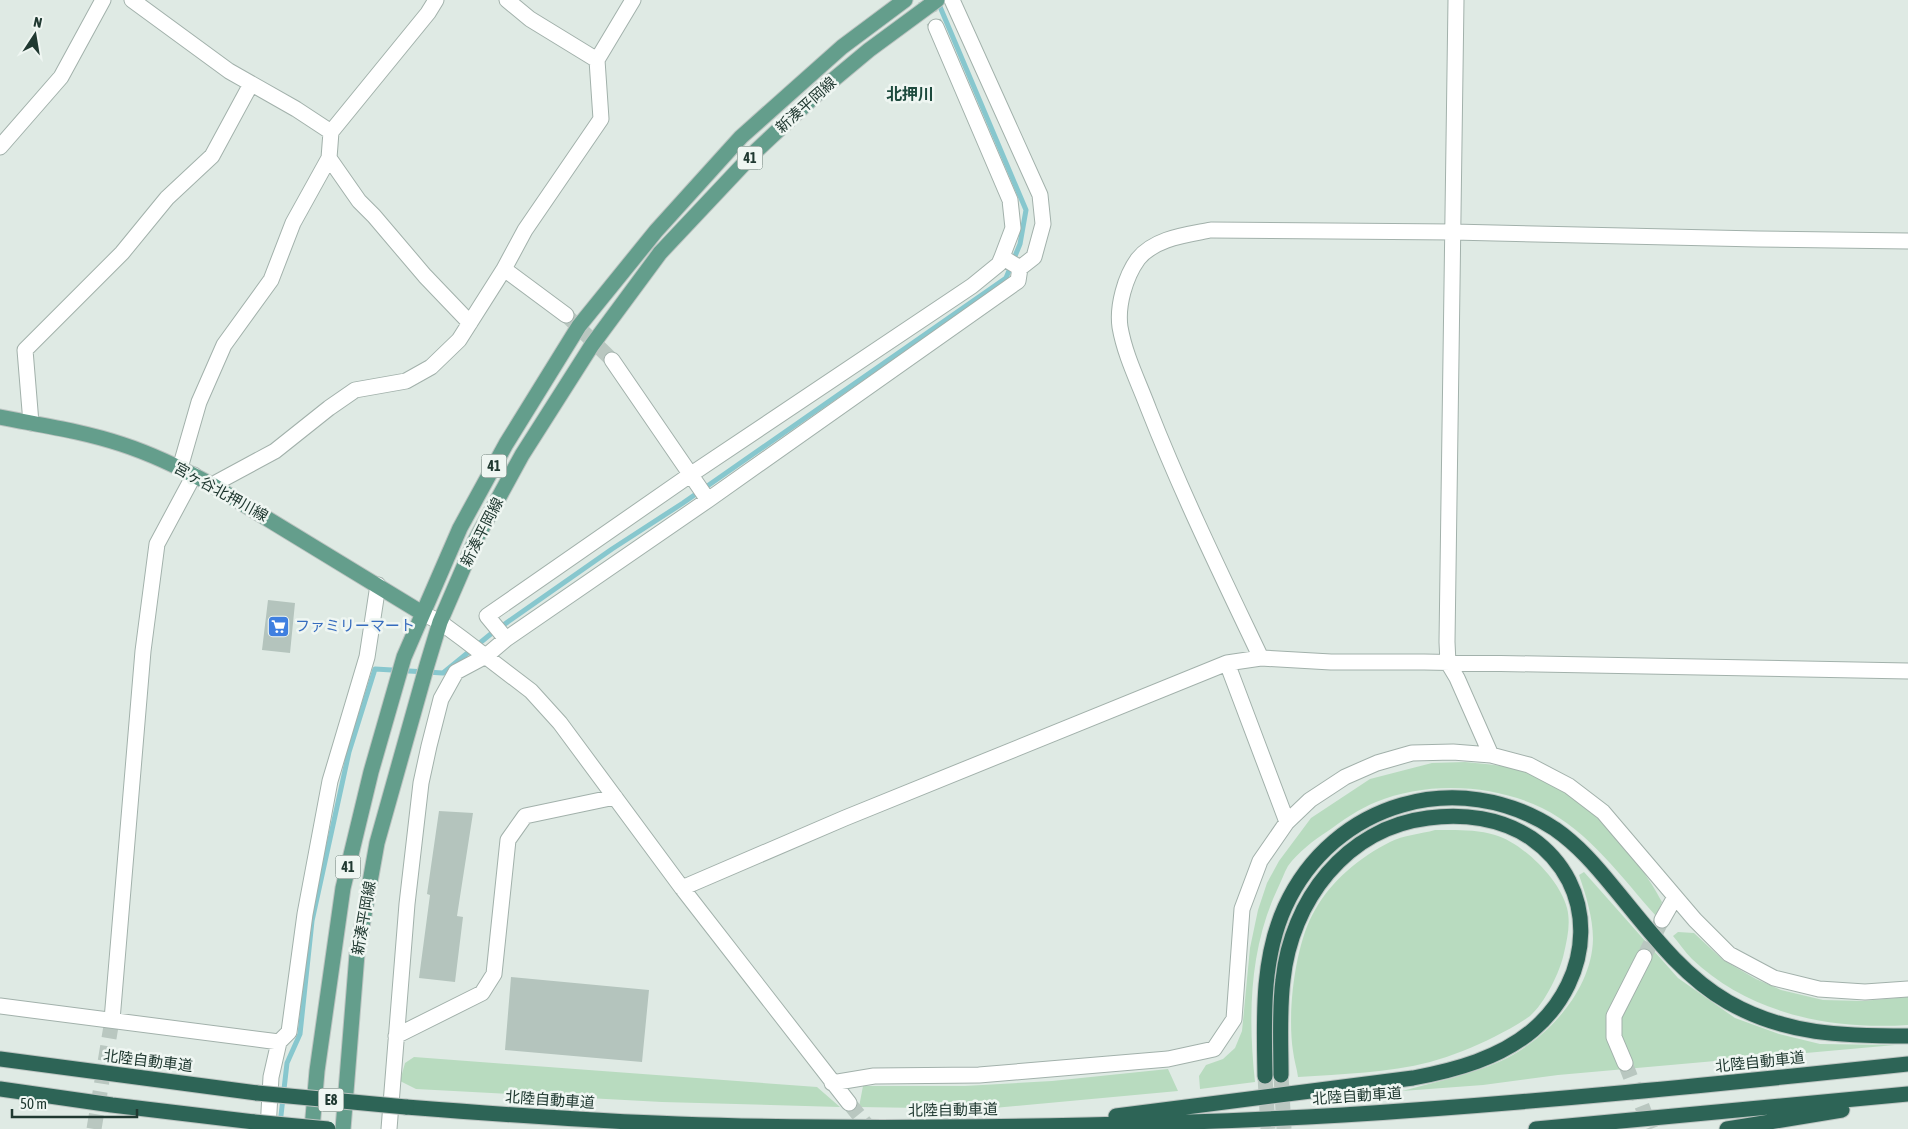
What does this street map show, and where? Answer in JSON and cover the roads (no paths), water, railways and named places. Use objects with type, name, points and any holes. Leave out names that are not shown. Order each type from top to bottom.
[{"type":"highway","points":[[1265,1076],[1264,1003],[1270,954],[1284,908],[1296,886],[1311,864],[1330,845],[1368,817],[1392,807],[1415,801],[1439,798],[1464,798],[1496,804],[1535,818],[1556,830],[1594,863],[1665,950],[1686,970],[1727,1001],[1749,1013],[1772,1022],[1824,1034],[1908,1036]]},
{"type":"highway","points":[[1022,1127],[1413,1078],[1441,1073],[1491,1056],[1533,1030],[1551,1012],[1565,993],[1575,971],[1580,949],[1579,906],[1572,887],[1548,852],[1530,838],[1511,828],[1489,820],[1465,816],[1442,816],[1396,825],[1352,848],[1319,883],[1305,904],[1296,927],[1283,979],[1281,1075]]},
{"type":"highway","name":"北陸自動車道","points":[[0,1059],[257,1093],[406,1107],[542,1118],[809,1128],[1022,1127],[1350,1114],[1627,1093],[1908,1064]]},
{"type":"highway","name":"E8","points":[[0,1088],[112,1105],[328,1129]]},
{"type":"highway","points":[[1536,1129],[1908,1094]]},
{"type":"highway","points":[[1727,1129],[1908,1098]]},
{"type":"main road","name":"新湊平岡線","points":[[312,1129],[317,1071],[343,888],[374,762],[404,657],[460,528],[506,444],[579,326],[656,231],[741,137],[842,48],[906,0]]},
{"type":"main road","name":"新湊平岡線","points":[[343,1129],[357,954],[377,843],[440,622],[475,541],[522,454],[592,345],[660,253],[756,151],[821,90],[868,50],[936,0]]},
{"type":"main road","name":"宮ヶ谷北押川線","points":[[0,417],[121,444],[180,468],[212,485],[422,613]]},
{"type":"street","points":[[0,147],[61,76],[103,0]]},
{"type":"street","points":[[132,0],[229,71],[296,109],[331,132]]},
{"type":"street","points":[[180,468],[199,402],[224,345],[271,280],[293,223],[329,158],[331,132],[428,13],[436,0]]},
{"type":"street","points":[[507,0],[530,19],[597,60]]},
{"type":"street","points":[[212,485],[274,451],[328,408],[355,390],[406,381],[431,367],[459,340],[504,269],[525,230],[602,119],[597,60],[633,0]]},
{"type":"street","points":[[389,1129],[408,895],[421,783],[442,699],[456,672],[486,656],[505,638],[708,500],[1018,281],[1020,268],[1034,257],[1043,224],[1040,195],[952,0]]},
{"type":"street","points":[[1456,0],[1448,663],[1457,678],[1491,755]]},
{"type":"street","points":[[505,638],[487,616],[690,475],[972,286],[999,264],[1013,228],[1010,200],[936,26]]},
{"type":"street","points":[[30,423],[25,350],[122,253],[167,198],[212,156],[251,84]]},
{"type":"street","points":[[329,158],[359,201],[425,276],[470,323]]},
{"type":"street","points":[[1261,658],[1170,466],[1126,350],[1120,326],[1121,303],[1126,283],[1139,259],[1157,244],[1181,236],[1211,230],[1908,240]]},
{"type":"street","points":[[1002,257],[1020,268]]},
{"type":"street","points":[[504,269],[566,315]]},
{"type":"street","points":[[612,360],[708,500]]},
{"type":"street","points":[[112,1020],[143,651],[157,544],[194,475]]},
{"type":"street","points":[[268,1129],[272,1077],[279,1042],[289,1032],[305,914],[330,782],[367,657],[378,585]]},
{"type":"street","points":[[422,613],[440,622],[486,656],[531,692],[560,723],[682,888],[849,1103]]},
{"type":"street","points":[[682,888],[845,818],[1227,663],[1261,658],[1331,662],[1908,671]]},
{"type":"street","points":[[1227,663],[1287,822]]},
{"type":"street","points":[[832,1083],[874,1076],[979,1075],[1168,1059],[1214,1049],[1234,1019],[1242,909],[1260,861],[1287,822],[1310,800],[1345,777],[1377,763],[1412,753],[1453,752],[1491,755],[1529,765],[1569,786],[1603,812],[1695,920],[1729,954],[1774,978],[1819,989],[1865,992],[1908,989]]},
{"type":"street","points":[[396,1036],[482,993],[494,974],[508,840],[525,816],[615,797]]},
{"type":"street","points":[[1662,920],[1675,897]]},
{"type":"street","points":[[1625,1063],[1614,1037],[1614,1016],[1644,957]]},
{"type":"street","points":[[0,1006],[279,1042]]},
{"type":"waterway","points":[[280,1124],[287,1063],[300,1034],[312,921],[349,752],[375,669],[443,673],[492,633],[612,549],[683,503],[1006,278],[1020,244],[1026,210],[938,2]]},
{"type":"tunnel","points":[[925,0],[936,27]]},
{"type":"tunnel","points":[[566,315],[612,360]]},
{"type":"tunnel","points":[[1644,957],[1662,920]]},
{"type":"tunnel","points":[[94,1129],[112,1020]]},
{"type":"tunnel","points":[[1625,1063],[1651,1129]]},
{"type":"tunnel","points":[[1281,1075],[1284,1129]]},
{"type":"tunnel","points":[[1265,1076],[1268,1129]]},
{"type":"tunnel","points":[[849,1103],[870,1129]]},
{"type":"place","name":"ファミリーマート","points":[[279,626]]},
{"type":"district","name":"北押川","points":[[910,94]]}]
